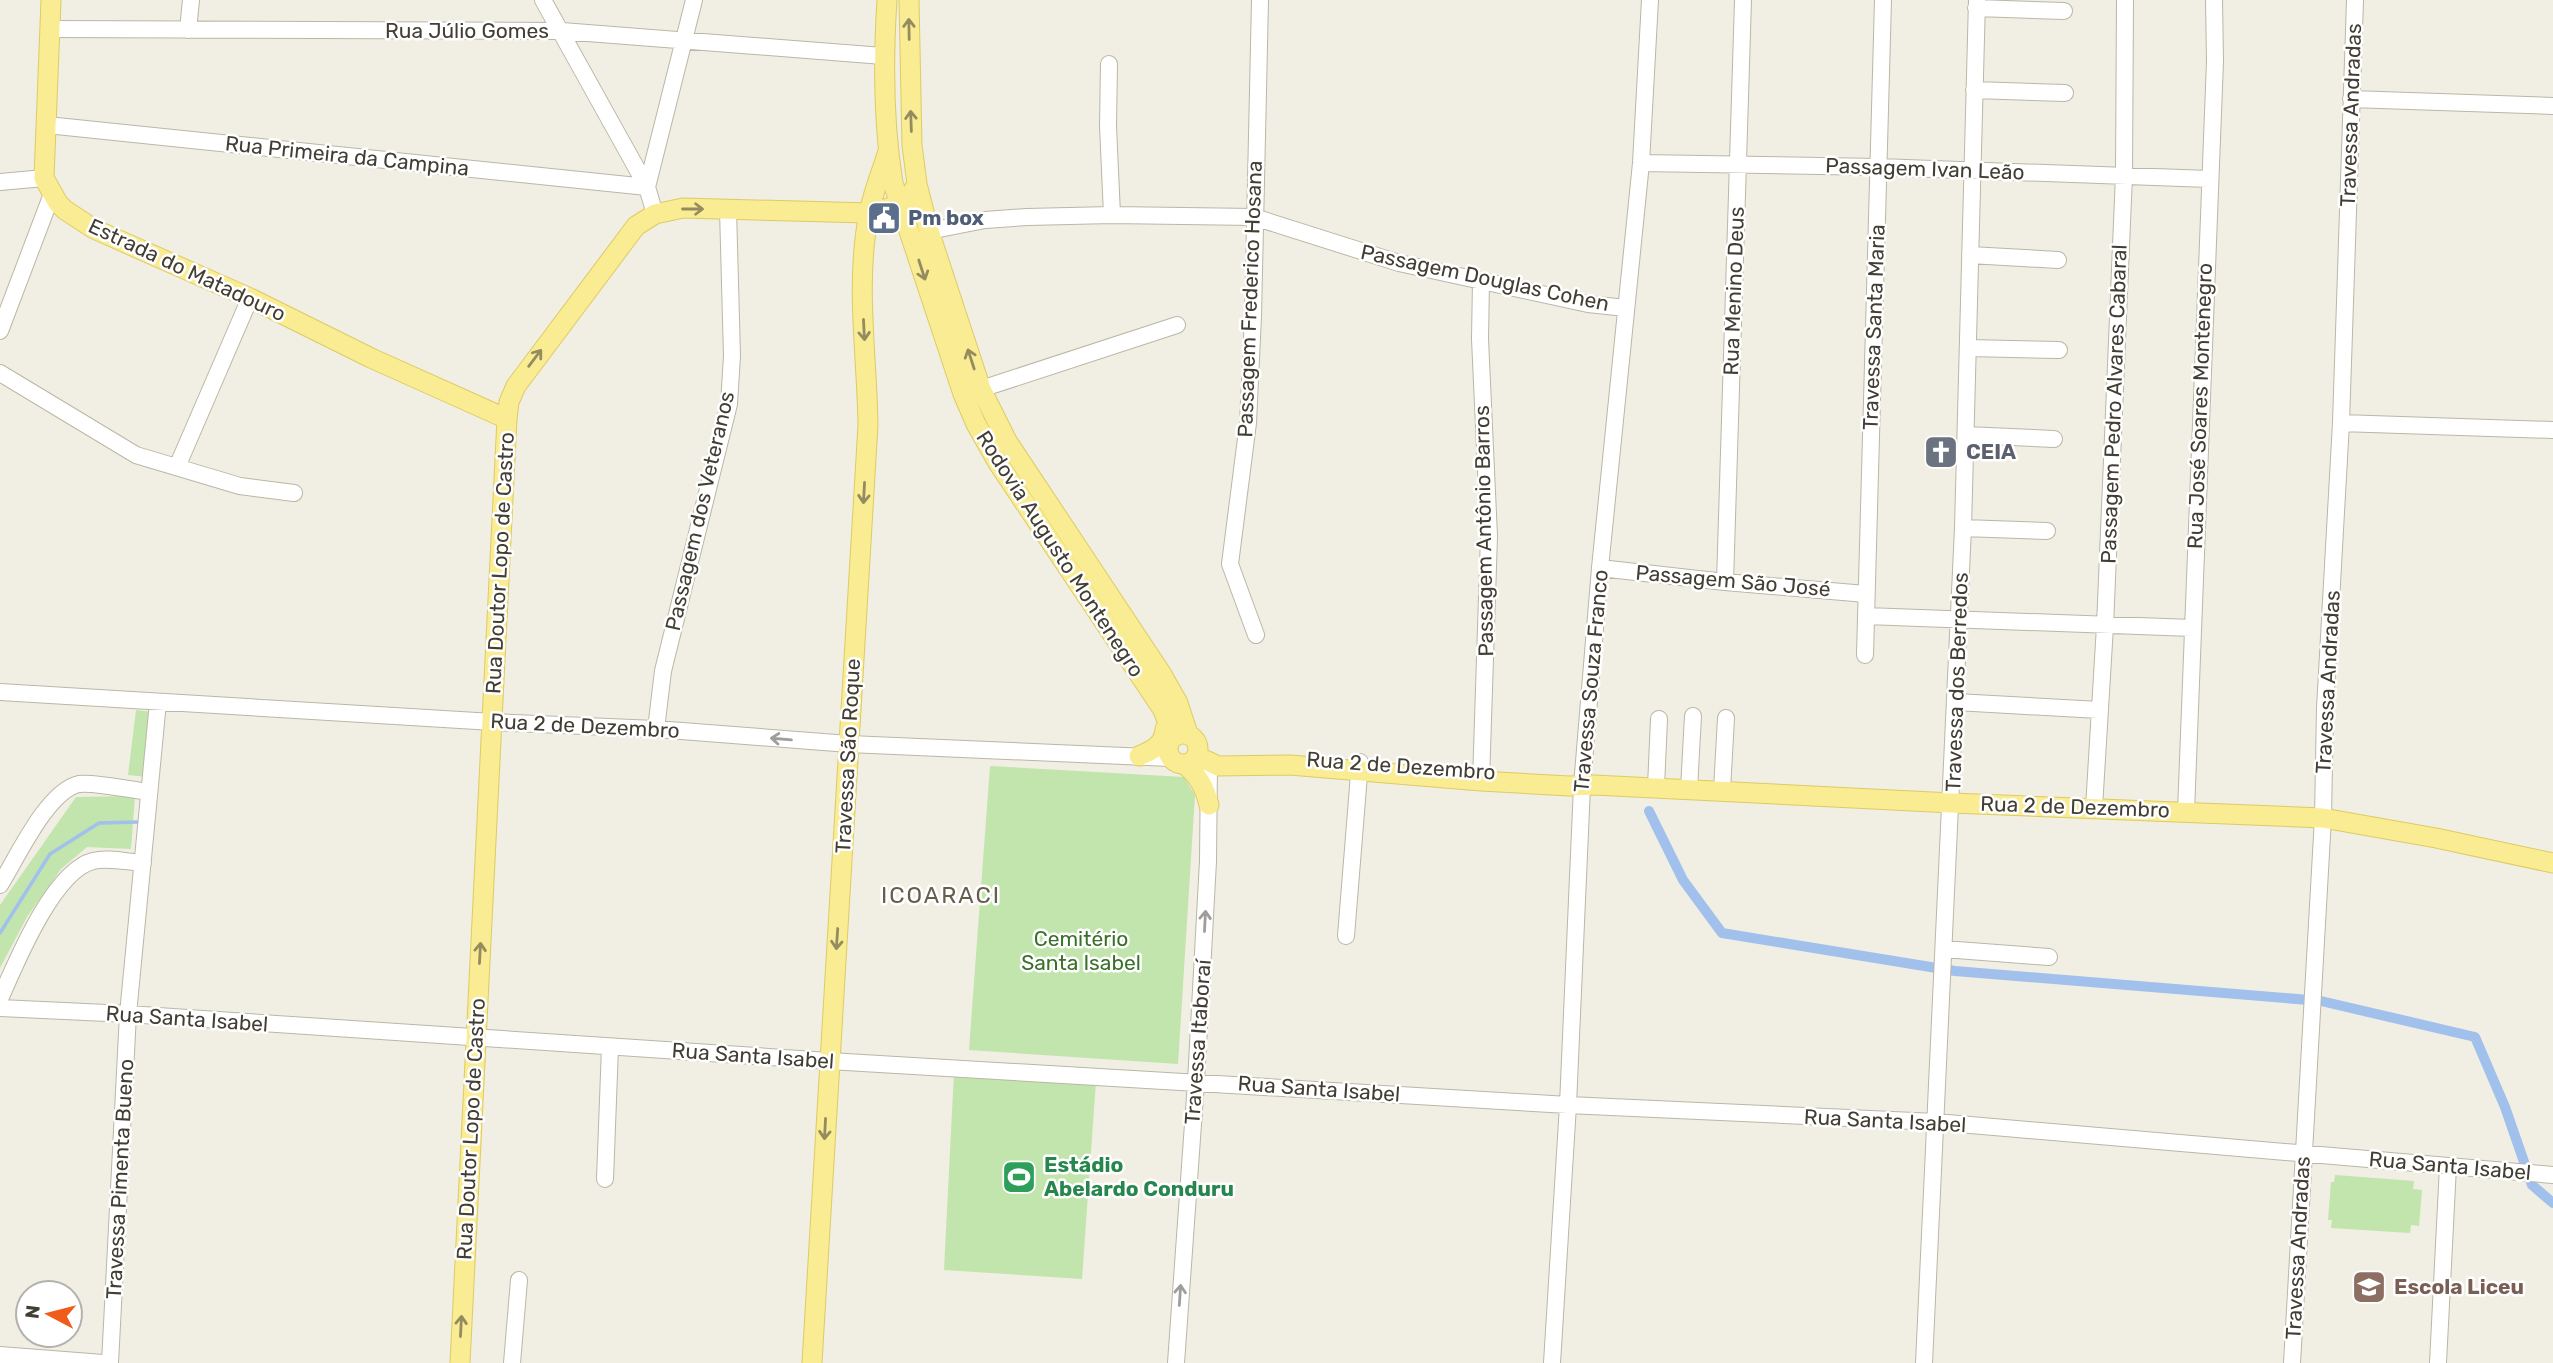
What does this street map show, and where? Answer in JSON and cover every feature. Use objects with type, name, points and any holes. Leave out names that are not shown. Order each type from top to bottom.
[{"type":"main road","points":[[48,186],[51,0]]},
{"type":"main road","name":"Rodovia Augusto Montenegro","points":[[887,0],[883,56],[888,151],[893,184],[976,425],[998,463],[1181,736]]},
{"type":"main road","name":"Rodovia Augusto Montenegro","points":[[909,0],[912,145],[916,184],[981,389],[1007,441],[1161,673],[1178,703],[1181,736]]},
{"type":"main road","points":[[883,56],[909,59]]},
{"type":"main road","name":"Travessa São Roque","points":[[811,1363],[868,425],[862,296],[869,213],[888,151]]},
{"type":"main road","points":[[654,214],[683,208],[869,213],[900,205],[909,198],[916,184]]},
{"type":"main road","name":"Estrada do Matadouro","points":[[48,186],[75,218],[94,229],[250,298],[371,358],[507,419]]},
{"type":"main road","name":"Rua Doutor Lopo de Castro","points":[[460,1363],[509,402],[525,371],[636,226],[654,214]]},
{"type":"main road","points":[[1139,756],[1163,741],[1163,710]]},
{"type":"main road","points":[[1190,760],[1198,743],[1181,736],[1169,743],[1167,751],[1190,760],[1209,805]]},
{"type":"main road","name":"Rua 2 de Dezembro","points":[[1190,760],[1218,766],[1360,766],[1482,777],[1689,789],[2323,818],[2553,863]]},
{"type":"street","points":[[188,30],[191,0]]},
{"type":"street","points":[[543,0],[647,187],[654,214]]},
{"type":"street","points":[[647,187],[694,0]]},
{"type":"street","name":"Passagem Frederico Hosana","points":[[1256,635],[1230,564],[1248,423],[1254,316],[1260,0]]},
{"type":"street","name":"Travessa Souza Franco","points":[[1552,1363],[1600,568],[1641,163],[1650,0]]},
{"type":"street","name":"Rua Menino Deus","points":[[1725,582],[1743,0]]},
{"type":"street","name":"Travessa Santa Maria","points":[[1865,655],[1884,0]]},
{"type":"street","name":"Passagem Pedro Alvares Cabaral","points":[[2094,807],[2105,626],[2124,175],[2125,0]]},
{"type":"street","name":"Rua José Soares Montenegro","points":[[2186,811],[2215,61],[2214,0]]},
{"type":"street","name":"Travessa Andradas","points":[[2292,1363],[2323,818],[2325,708],[2341,423],[2355,0]]},
{"type":"street","points":[[1977,4],[2064,11]]},
{"type":"street","name":"Travessa dos Berredos","points":[[1924,1363],[1963,528],[1977,4]]},
{"type":"street","name":"Rua Júlio Gomes","points":[[50,29],[562,31],[883,56]]},
{"type":"street","points":[[1109,64],[1108,126],[1112,215]]},
{"type":"street","points":[[1974,90],[2065,93]]},
{"type":"street","points":[[2351,99],[2553,106]]},
{"type":"street","name":"Rua Primeira da Campina","points":[[47,125],[647,187]]},
{"type":"street","name":"Passagem Ivan Leão","points":[[1641,163],[1879,167],[2209,179]]},
{"type":"street","points":[[0,182],[48,186],[0,331]]},
{"type":"street","name":"Passagem dos Veteranos","points":[[656,729],[663,671],[729,404],[732,356],[728,209]]},
{"type":"street","name":"Passagem Douglas Cohen","points":[[929,231],[985,220],[1112,215],[1254,217],[1399,263],[1588,304],[1626,308]]},
{"type":"street","points":[[1970,255],[2058,260]]},
{"type":"street","name":"Passagem Antônio Barros","points":[[1481,281],[1480,340],[1489,536],[1482,777]]},
{"type":"street","points":[[177,467],[250,298]]},
{"type":"street","points":[[981,389],[1177,325]]},
{"type":"street","points":[[1969,348],[2059,350]]},
{"type":"street","points":[[0,373],[136,455],[240,486],[294,494]]},
{"type":"street","points":[[2341,423],[2553,430]]},
{"type":"street","points":[[1966,435],[2054,439]]},
{"type":"street","points":[[1963,528],[2046,531]]},
{"type":"street","name":"Passagem São José","points":[[1600,568],[1866,594]]},
{"type":"street","points":[[1866,616],[2192,628]]},
{"type":"street","name":"Rua 2 de Dezembro","points":[[0,692],[493,722],[656,729],[849,744],[1190,760]]},
{"type":"street","name":"Travessa Pimenta Bueno","points":[[110,1363],[128,1014],[158,702]]},
{"type":"street","points":[[1956,702],[2099,710]]},
{"type":"street","points":[[1689,789],[1693,716]]},
{"type":"street","points":[[1722,790],[1726,718]]},
{"type":"street","points":[[1656,787],[1659,719]]},
{"type":"street","points":[[1346,936],[1360,766]]},
{"type":"street","points":[[0,885],[47,808],[63,791],[80,784],[149,792]]},
{"type":"street","name":"Travessa Itaboraí","points":[[1176,1363],[1196,1082],[1209,805]]},
{"type":"street","points":[[0,999],[36,921],[69,874],[91,861],[142,863]]},
{"type":"street","points":[[1944,950],[2049,957]]},
{"type":"street","name":"Rua Santa Isabel","points":[[0,1009],[128,1014],[829,1061],[1568,1105],[1936,1122],[2551,1175]]},
{"type":"street","points":[[605,1179],[610,1047]]},
{"type":"street","points":[[2438,1363],[2448,1166]]},
{"type":"street","points":[[512,1363],[519,1280]]},
{"type":"street","points":[[0,1355],[33,1360],[103,1363]]},
{"type":"green space","points":[[136,710],[152,712],[147,777],[128,775]]},
{"type":"green space","name":"Cemitério Santa Isabel","points":[[990,766],[1184,777],[1195,795],[1178,1064],[969,1050]]},
{"type":"green space","points":[[135,796],[131,849],[87,847],[61,869],[27,917],[0,968],[0,905],[76,797]]},
{"type":"green space","name":"Estádio Abelardo Conduru","points":[[954,1073],[1096,1081],[1082,1279],[944,1270]]},
{"type":"green space","points":[[2335,1175],[2414,1181],[2413,1189],[2422,1190],[2419,1226],[2411,1225],[2410,1233],[2331,1228],[2332,1220],[2328,1220],[2331,1182],[2334,1182]]},
{"type":"waterway","points":[[1649,811],[1683,880],[1722,933],[1955,971],[2321,1001],[2475,1037],[2505,1107],[2532,1185],[2553,1203]]},
{"type":"waterway","points":[[0,933],[50,854],[99,823],[139,822]]},
{"type":"place","name":"Pm box","points":[[884,218]]},
{"type":"place","name":"CEIA","points":[[1941,452]]},
{"type":"place","name":"Estádio Abelardo Conduru","points":[[1019,1177]]},
{"type":"place","name":"Escola Liceu","points":[[2369,1287]]},
{"type":"district","name":"ICOARACI","points":[[941,895]]}]
